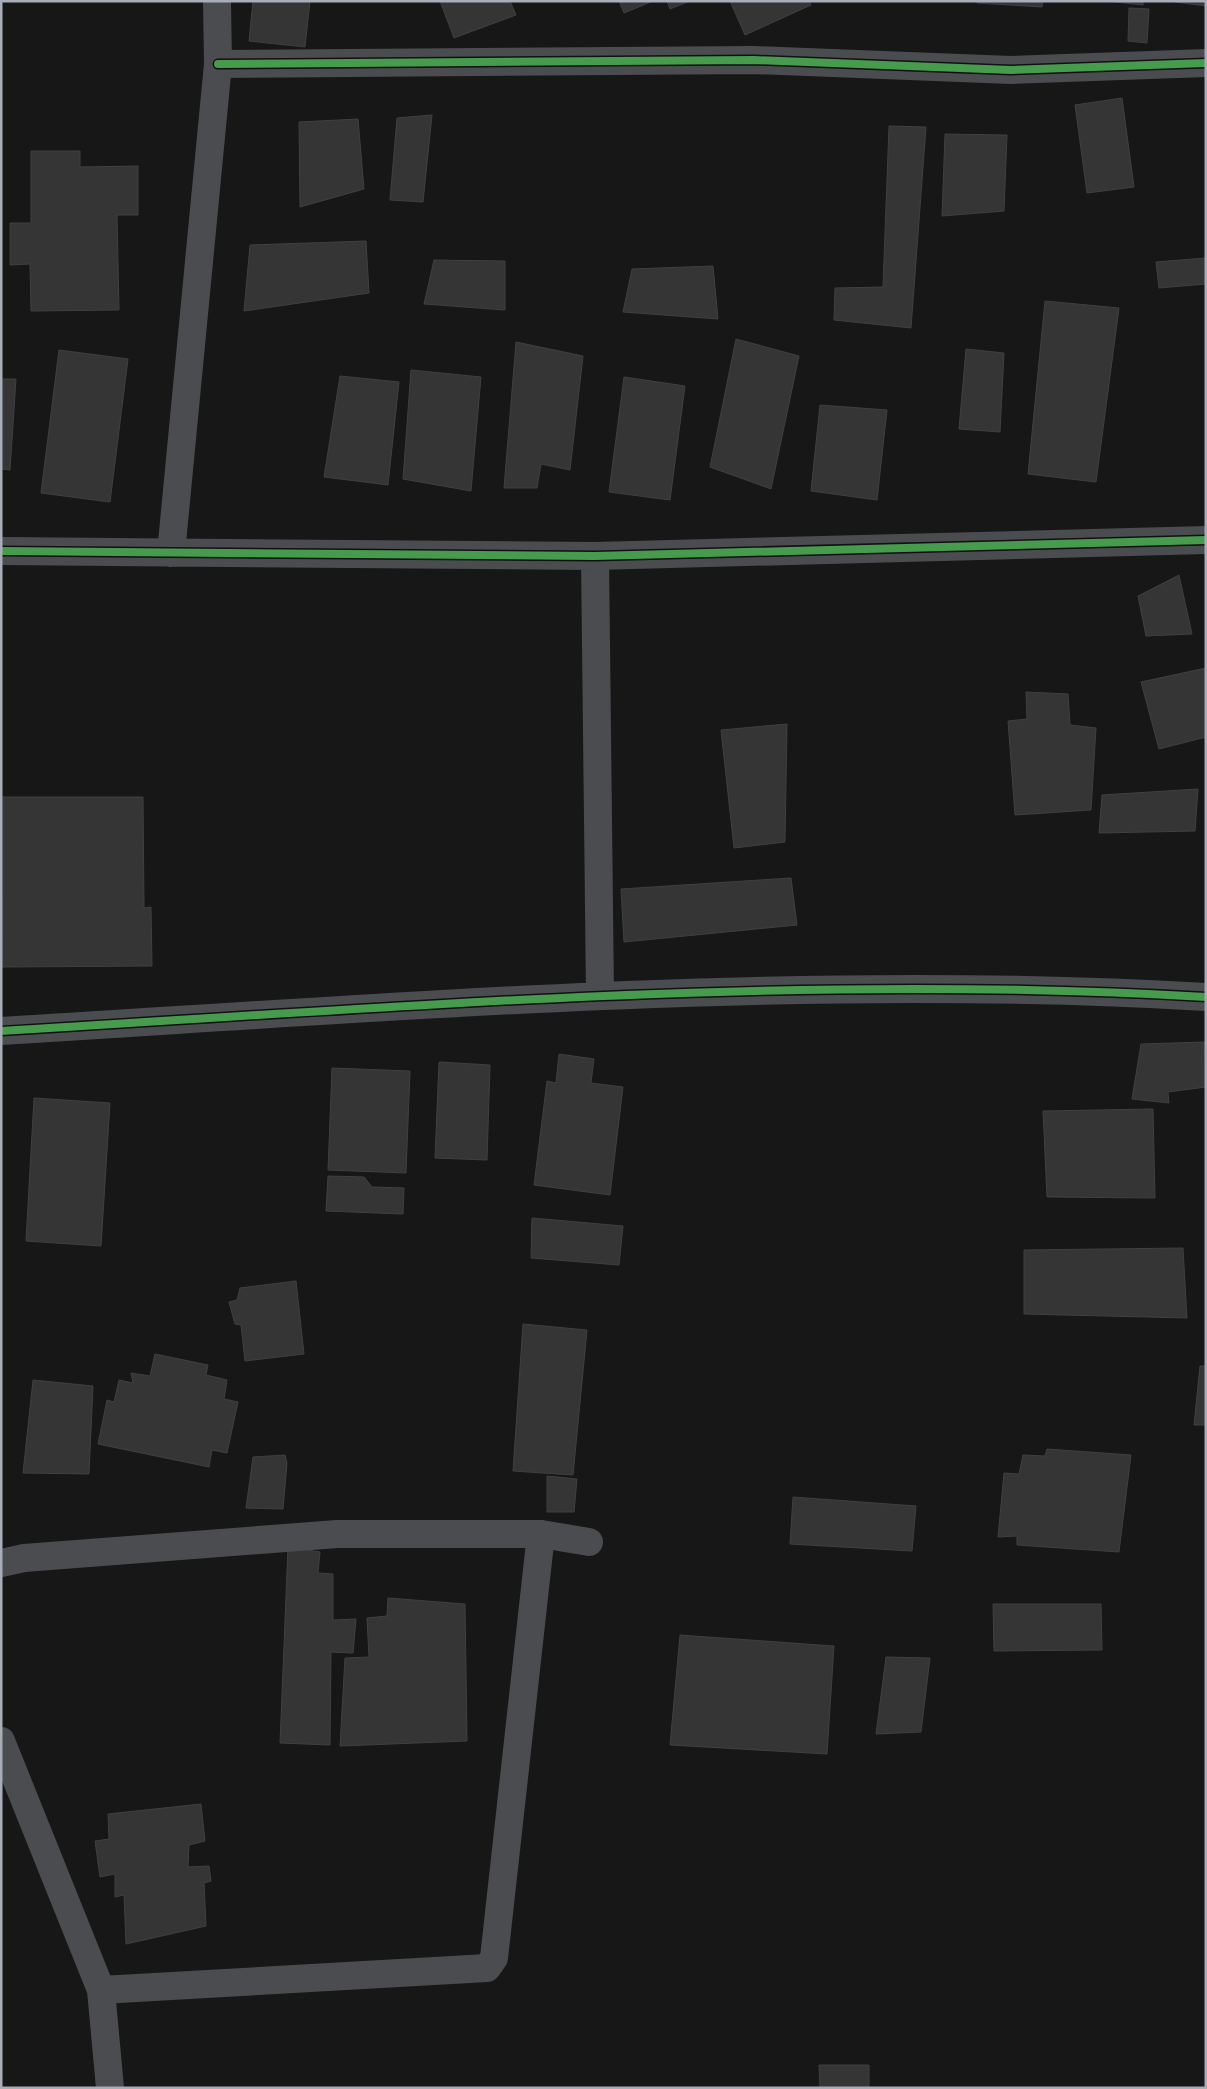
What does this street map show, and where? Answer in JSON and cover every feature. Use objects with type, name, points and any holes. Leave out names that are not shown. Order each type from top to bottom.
[{"type":"street","points":[[171,553],[218,64],[217,1]]},
{"type":"street","points":[[218,64],[754,60],[1011,70],[1206,63]]},
{"type":"street","points":[[1,551],[595,556],[1206,540]]},
{"type":"street","points":[[595,556],[600,995]]},
{"type":"street","points":[[1,1031],[600,995],[912,988],[1206,997]]},
{"type":"street","points":[[1,1563],[24,1558],[337,1534],[541,1534],[589,1542]]},
{"type":"street","points":[[101,1990],[487,1968],[494,1958],[541,1534]]},
{"type":"street","points":[[1,1741],[101,1990],[110,2088]]},
{"type":"building","points":[[253,1],[310,1],[305,47],[249,41]]},
{"type":"building","points":[[440,1],[510,1],[516,15],[454,38]]},
{"type":"building","points":[[619,1],[653,1],[624,13]]},
{"type":"building","points":[[667,1],[690,1],[670,9]]},
{"type":"building","points":[[730,1],[809,1],[811,5],[745,35]]},
{"type":"building","points":[[977,1],[1043,1],[1042,7],[977,3]]},
{"type":"building","points":[[1107,1],[1143,1],[1143,5]]},
{"type":"building","points":[[1206,1],[1206,6],[1175,2]]},
{"type":"building","points":[[1129,8],[1149,9],[1147,43],[1128,41]]},
{"type":"building","points":[[1122,98],[1134,187],[1087,193],[1075,105]]},
{"type":"building","points":[[432,115],[423,202],[390,200],[397,118]]},
{"type":"building","points":[[358,119],[364,189],[300,207],[299,122]]},
{"type":"building","points":[[889,126],[926,127],[911,328],[834,320],[835,288],[883,287]]},
{"type":"building","points":[[945,134],[1007,135],[1004,211],[942,216]]},
{"type":"building","points":[[31,151],[80,151],[80,167],[138,166],[138,215],[117,215],[119,310],[31,311],[30,264],[10,265],[10,223],[31,223]]},
{"type":"building","points":[[366,241],[369,293],[244,311],[250,245]]},
{"type":"building","points":[[1206,258],[1206,284],[1159,288],[1156,262]]},
{"type":"building","points":[[434,260],[505,261],[505,310],[424,304]]},
{"type":"building","points":[[713,266],[718,319],[623,312],[632,269]]},
{"type":"building","points":[[1045,301],[1119,308],[1096,482],[1028,474]]},
{"type":"building","points":[[736,339],[799,356],[771,489],[710,467]]},
{"type":"building","points":[[516,342],[583,356],[570,470],[541,464],[537,488],[504,488]]},
{"type":"building","points":[[966,349],[1004,353],[1000,432],[959,429]]},
{"type":"building","points":[[59,350],[128,359],[110,502],[41,493]]},
{"type":"building","points":[[411,370],[481,377],[471,491],[403,479]]},
{"type":"building","points":[[340,376],[399,382],[388,485],[324,477]]},
{"type":"building","points":[[624,377],[685,386],[670,500],[609,492]]},
{"type":"building","points":[[1,379],[16,379],[10,470],[1,469]]},
{"type":"building","points":[[820,405],[887,410],[877,500],[811,491]]},
{"type":"building","points":[[1179,575],[1192,634],[1146,636],[1138,596]]},
{"type":"building","points":[[1206,668],[1206,737],[1159,749],[1141,682]]},
{"type":"building","points":[[1026,692],[1068,694],[1070,725],[1096,728],[1091,810],[1015,815],[1008,721],[1027,719]]},
{"type":"building","points":[[787,724],[785,842],[734,848],[721,730]]},
{"type":"building","points":[[1198,789],[1195,831],[1099,833],[1102,795]]},
{"type":"building","points":[[1,797],[143,797],[144,908],[151,907],[152,966],[2,967]]},
{"type":"building","points":[[791,878],[797,925],[624,942],[621,889]]},
{"type":"building","points":[[1205,1042],[1206,1087],[1168,1092],[1169,1103],[1132,1099],[1141,1044]]},
{"type":"building","points":[[559,1054],[594,1059],[591,1083],[623,1087],[610,1195],[534,1185],[547,1081],[556,1083]]},
{"type":"building","points":[[439,1062],[490,1065],[487,1160],[435,1158]]},
{"type":"building","points":[[332,1068],[410,1071],[406,1173],[328,1170]]},
{"type":"building","points":[[34,1098],[110,1103],[101,1246],[26,1241]]},
{"type":"building","points":[[1153,1109],[1155,1198],[1047,1197],[1043,1111]]},
{"type":"building","points":[[328,1176],[364,1177],[372,1187],[404,1188],[403,1214],[326,1211]]},
{"type":"building","points":[[532,1218],[623,1226],[619,1265],[531,1258]]},
{"type":"building","points":[[1183,1248],[1187,1318],[1024,1314],[1024,1250]]},
{"type":"building","points":[[296,1281],[304,1354],[245,1361],[241,1325],[235,1324],[229,1302],[237,1300],[240,1288]]},
{"type":"building","points":[[523,1324],[587,1330],[573,1475],[513,1471]]},
{"type":"building","points":[[155,1354],[208,1365],[206,1375],[227,1380],[224,1399],[238,1402],[227,1453],[212,1450],[209,1467],[98,1444],[107,1400],[114,1402],[119,1380],[133,1383],[131,1373],[150,1376]]},
{"type":"building","points":[[1200,1366],[1206,1366],[1206,1425],[1194,1425]]},
{"type":"building","points":[[33,1380],[93,1386],[89,1474],[23,1473]]},
{"type":"building","points":[[1047,1449],[1131,1455],[1119,1552],[1017,1545],[1017,1536],[998,1537],[1004,1473],[1019,1474],[1023,1455],[1045,1456]]},
{"type":"building","points":[[285,1455],[287,1463],[283,1509],[246,1508],[253,1457]]},
{"type":"building","points":[[547,1476],[577,1479],[574,1512],[547,1512]]},
{"type":"building","points":[[793,1497],[916,1506],[912,1551],[790,1544]]},
{"type":"building","points":[[288,1547],[320,1552],[318,1573],[333,1574],[333,1620],[356,1619],[353,1653],[331,1652],[330,1745],[280,1743]]},
{"type":"building","points":[[388,1598],[465,1604],[467,1741],[340,1746],[345,1658],[369,1657],[367,1618],[387,1616]]},
{"type":"building","points":[[993,1604],[1101,1604],[1102,1650],[994,1651]]},
{"type":"building","points":[[680,1635],[834,1646],[827,1754],[670,1745]]},
{"type":"building","points":[[886,1657],[930,1658],[921,1732],[876,1734]]},
{"type":"building","points":[[201,1804],[205,1841],[189,1845],[188,1867],[209,1866],[211,1881],[204,1883],[206,1926],[126,1944],[124,1895],[115,1897],[115,1874],[100,1877],[95,1841],[109,1839],[108,1814]]},
{"type":"building","points":[[819,2065],[869,2065],[869,2088],[820,2088]]},
{"type":"cycle path","points":[[218,64],[754,60],[1011,70],[1206,63]]},
{"type":"cycle path","points":[[1,551],[595,556],[1206,540]]},
{"type":"cycle path","points":[[1,1031],[452,1003],[754,991],[905,989],[1055,991],[1206,997]]}]
